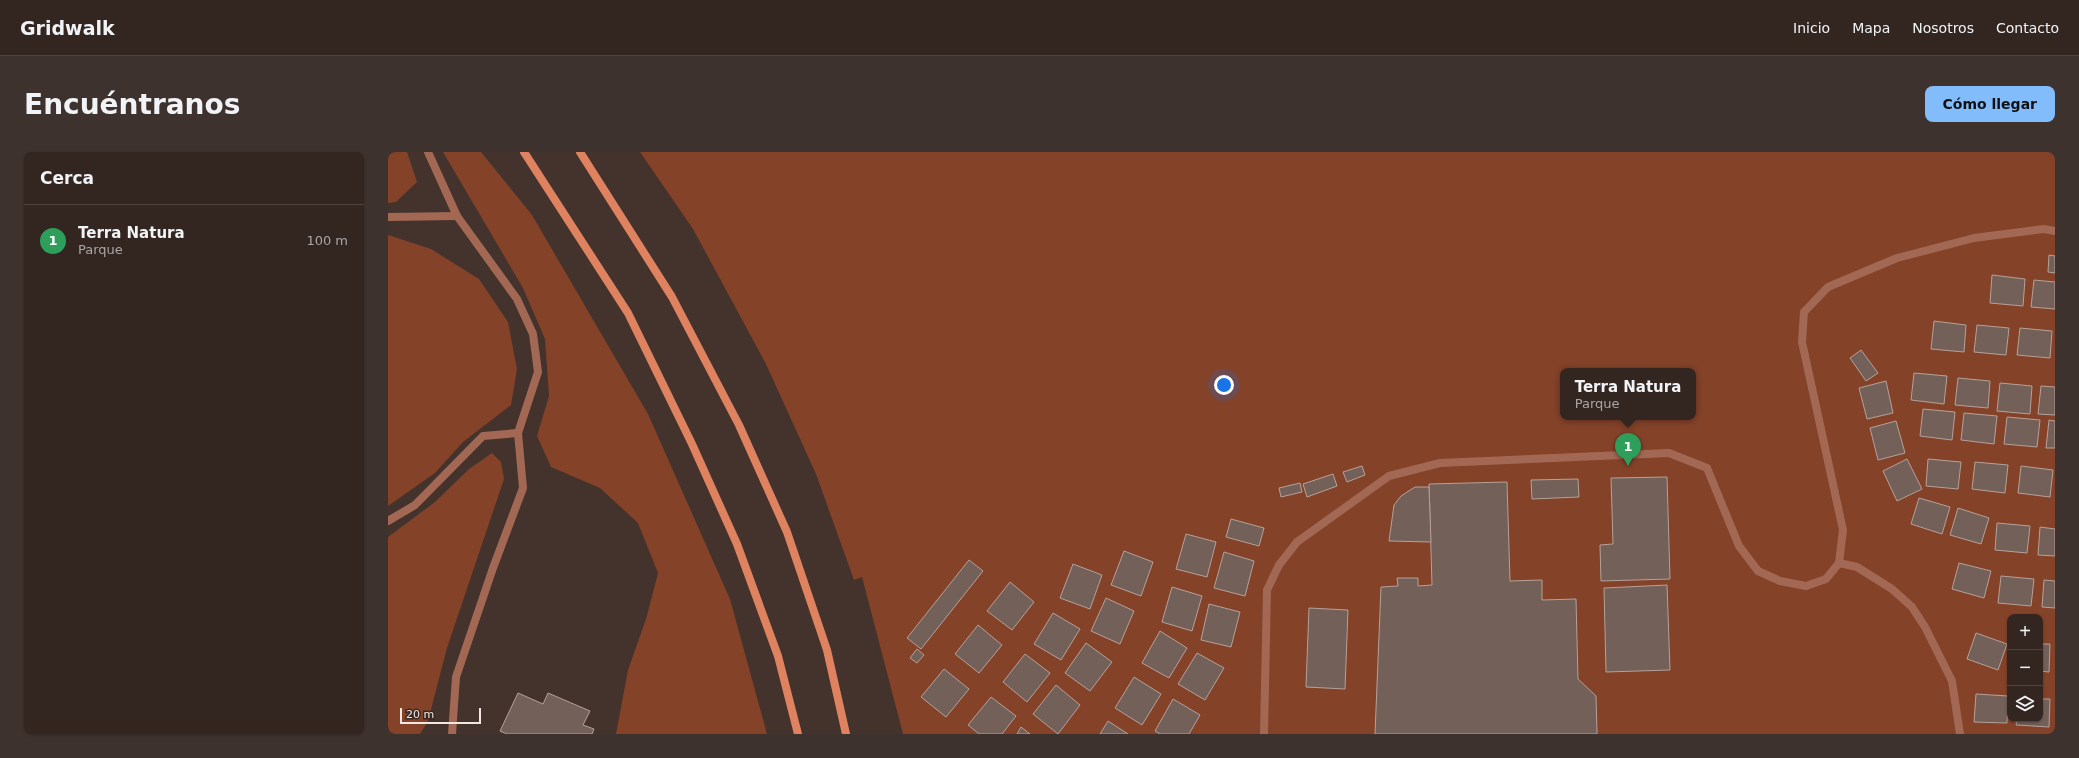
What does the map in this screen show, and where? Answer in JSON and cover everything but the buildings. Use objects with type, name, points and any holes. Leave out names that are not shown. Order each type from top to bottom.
[{"type":"main road","points":[[524,152],[628,313],[692,444],[737,544],[778,656],[798,734]]},
{"type":"main road","points":[[580,152],[672,297],[739,425],[787,532],[827,650],[846,734]]},
{"type":"lane","points":[[428,152],[457,216],[517,299],[533,334],[538,372],[518,434],[523,488],[493,568],[456,677],[452,734]]},
{"type":"lane","points":[[388,217],[457,216]]},
{"type":"lane","points":[[1264,734],[1267,590],[1279,565],[1297,542],[1389,476],[1440,463],[1669,453],[1707,468],[1739,546],[1758,571],[1780,581],[1806,586],[1826,579],[1839,563],[1843,530],[1802,342],[1804,312],[1828,287],[1897,258],[1974,238],[2044,229],[2055,232]]},
{"type":"lane","points":[[388,521],[415,505],[483,436],[518,434]]},
{"type":"lane","points":[[1839,563],[1857,567],[1892,589],[1912,606],[1952,681],[1960,734]]},
{"type":"shaded area","points":[[388,152],[407,152],[417,182],[396,202],[388,203]]},
{"type":"shaded area","points":[[443,152],[481,152],[532,215],[648,414],[730,599],[767,734],[616,734],[628,670],[646,619],[658,573],[638,523],[600,488],[551,467],[537,436],[549,396],[545,339],[523,288]]},
{"type":"shaded area","points":[[640,152],[2055,152],[2055,734],[903,734],[862,577],[854,580],[816,474],[765,362],[693,229]]},
{"type":"shaded area","points":[[388,235],[431,249],[479,279],[508,322],[517,369],[511,405],[463,442],[435,473],[388,506]]},
{"type":"shaded area","points":[[492,453],[501,462],[504,479],[447,648],[428,721],[420,734],[388,734],[388,537],[435,502],[469,469]]},
{"type":"place","name":"Terra Natura","points":[[1628,466]]}]
